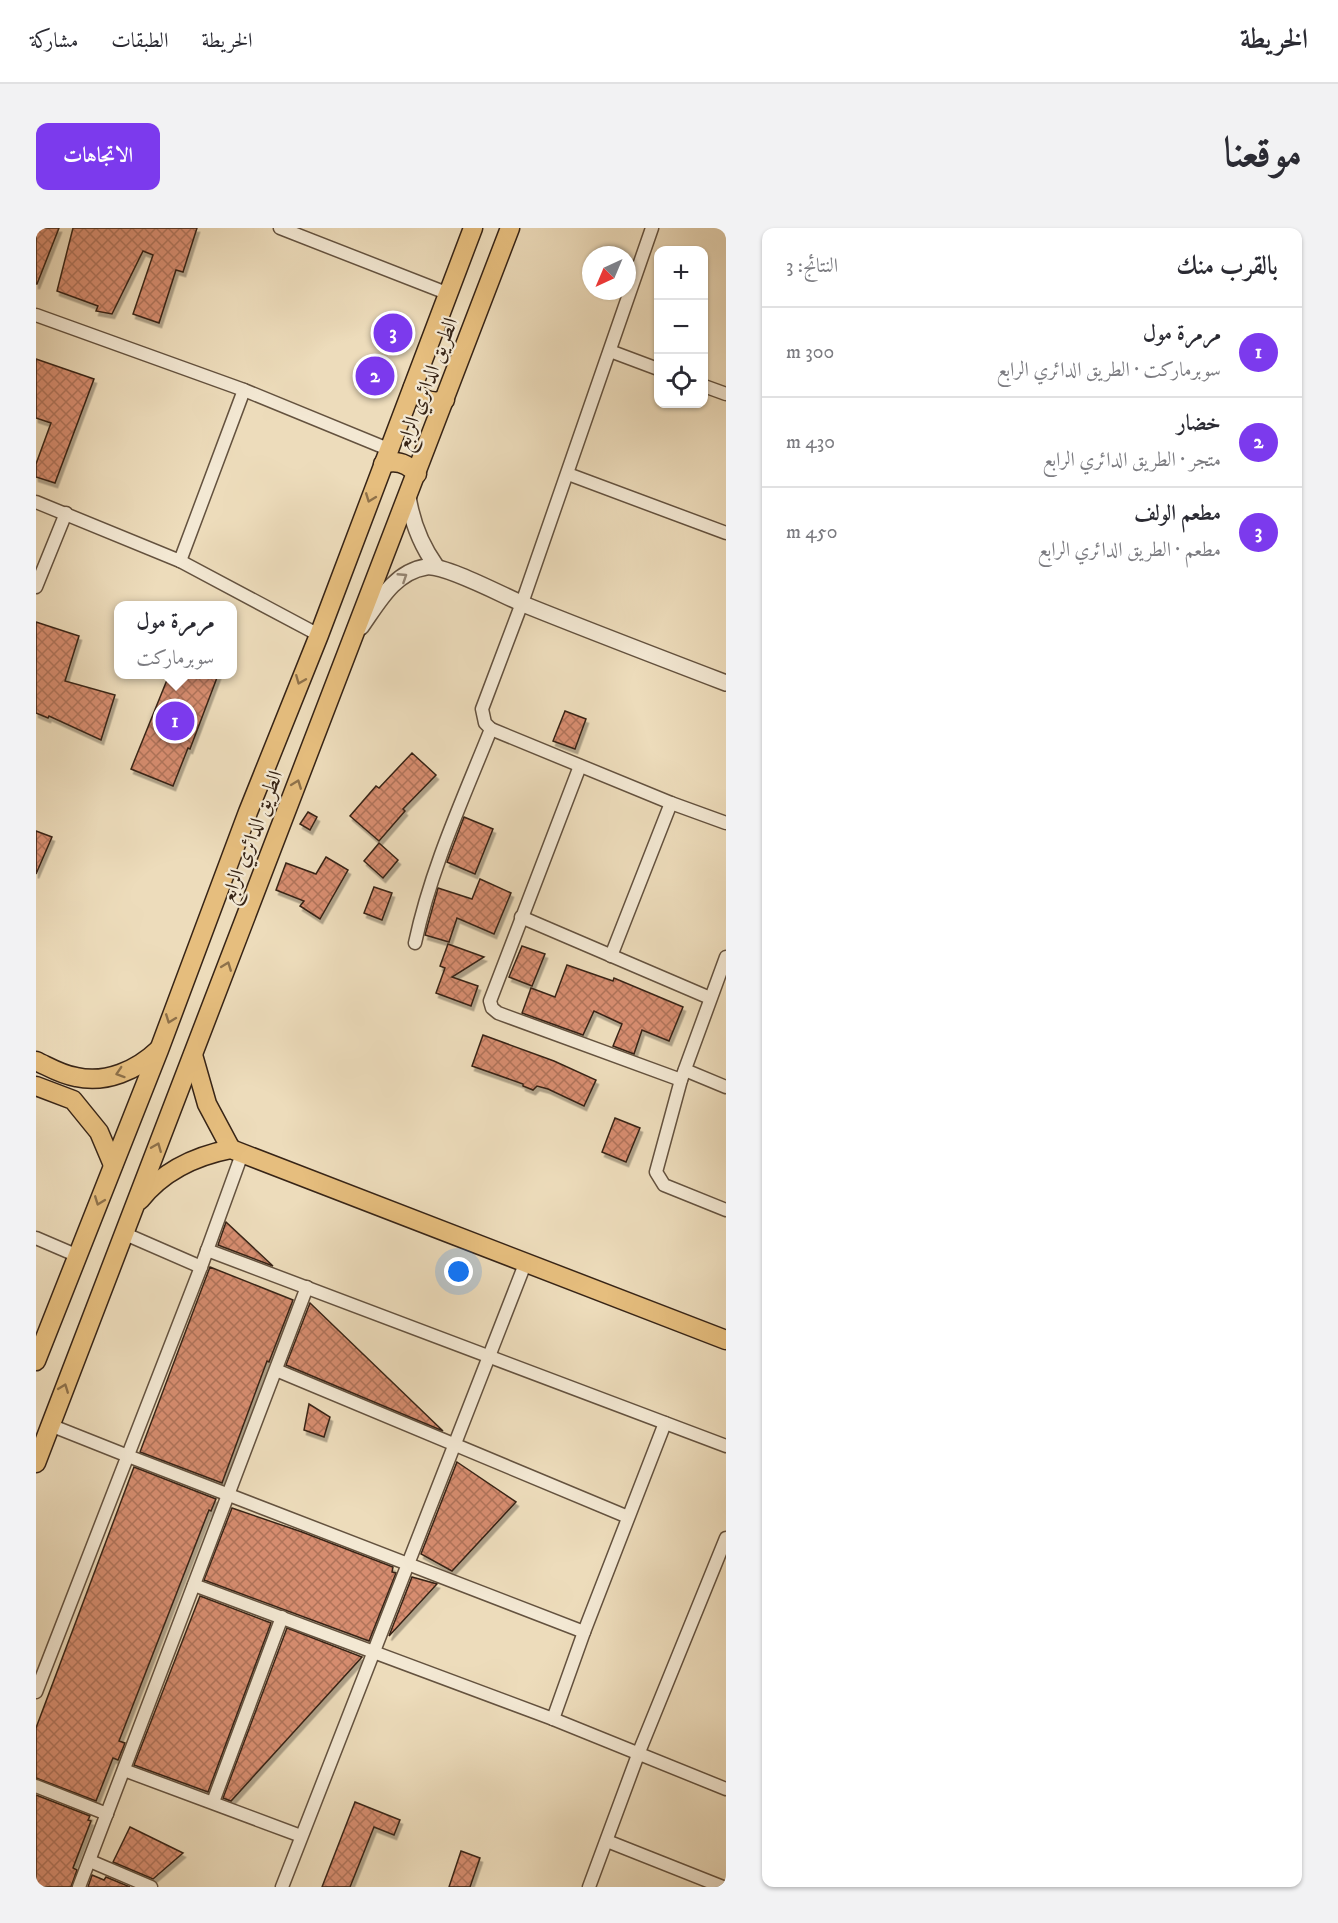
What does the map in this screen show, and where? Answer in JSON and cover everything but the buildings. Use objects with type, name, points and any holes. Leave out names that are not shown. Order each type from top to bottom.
[{"type":"main road","name":"الطريق الدائري الرابع","points":[[36,1361],[159,1050],[473,228]]},
{"type":"main road","name":"الطريق الدائري الرابع","points":[[36,1462],[510,228]]},
{"type":"main road","points":[[412,387],[418,396],[427,401],[445,400]]},
{"type":"main road","points":[[386,456],[389,462],[402,463],[417,474]]},
{"type":"main road","points":[[36,1061],[74,1077],[97,1078],[131,1070],[159,1050]]},
{"type":"main road","points":[[193,1055],[207,1104],[236,1151]]},
{"type":"main road","points":[[36,1086],[73,1100],[99,1132],[113,1165]]},
{"type":"main road","points":[[132,1209],[144,1194],[175,1169],[193,1160],[236,1151],[726,1340]]},
{"type":"street","points":[[280,228],[449,294]]},
{"type":"street","points":[[652,228],[568,474],[482,709],[485,723],[491,729],[671,803],[726,823]]},
{"type":"street","points":[[36,315],[244,390],[386,456]]},
{"type":"street","points":[[610,351],[654,368]]},
{"type":"street","points":[[708,387],[726,394]]},
{"type":"street","points":[[180,561],[244,390]]},
{"type":"street","points":[[568,474],[726,532]]},
{"type":"street","points":[[408,496],[420,540],[436,566]]},
{"type":"street","points":[[36,502],[180,561],[319,635]]},
{"type":"street","points":[[36,587],[66,513]]},
{"type":"street","points":[[354,637],[384,594],[397,580],[414,570],[436,566],[522,603],[726,683]]},
{"type":"street","points":[[415,942],[432,876],[491,729]]},
{"type":"street","points":[[580,766],[490,1000],[492,1008],[498,1013],[683,1075],[726,1087]]},
{"type":"street","points":[[611,956],[671,803]]},
{"type":"street","points":[[521,917],[710,998]]},
{"type":"street","points":[[726,957],[683,1075],[656,1172],[664,1185],[726,1210]]},
{"type":"street","points":[[36,1692],[201,1267],[236,1151]]},
{"type":"street","points":[[123,1233],[201,1267]]},
{"type":"street","points":[[36,1238],[78,1256]]},
{"type":"street","points":[[207,1250],[726,1446]]},
{"type":"street","points":[[282,1887],[406,1564],[525,1264]]},
{"type":"street","points":[[79,1887],[307,1287]]},
{"type":"street","points":[[276,1370],[628,1517]]},
{"type":"street","points":[[553,1719],[665,1423]]},
{"type":"street","points":[[50,1425],[584,1632]]},
{"type":"street","points":[[590,1887],[639,1752],[726,1538]]},
{"type":"street","points":[[195,1585],[639,1752],[726,1789]]},
{"type":"street","points":[[213,1802],[282,1617]]},
{"type":"street","points":[[124,1770],[301,1836]]},
{"type":"street","points":[[36,1786],[107,1814]]},
{"type":"street","points":[[607,1841],[723,1887]]},
{"type":"street","points":[[90,1861],[152,1887]]},
{"type":"place","name":"مطعم الولف","points":[[393,333]]},
{"type":"place","name":"خضار","points":[[375,376]]},
{"type":"place","name":"مرمرة مول","points":[[175,721]]}]
